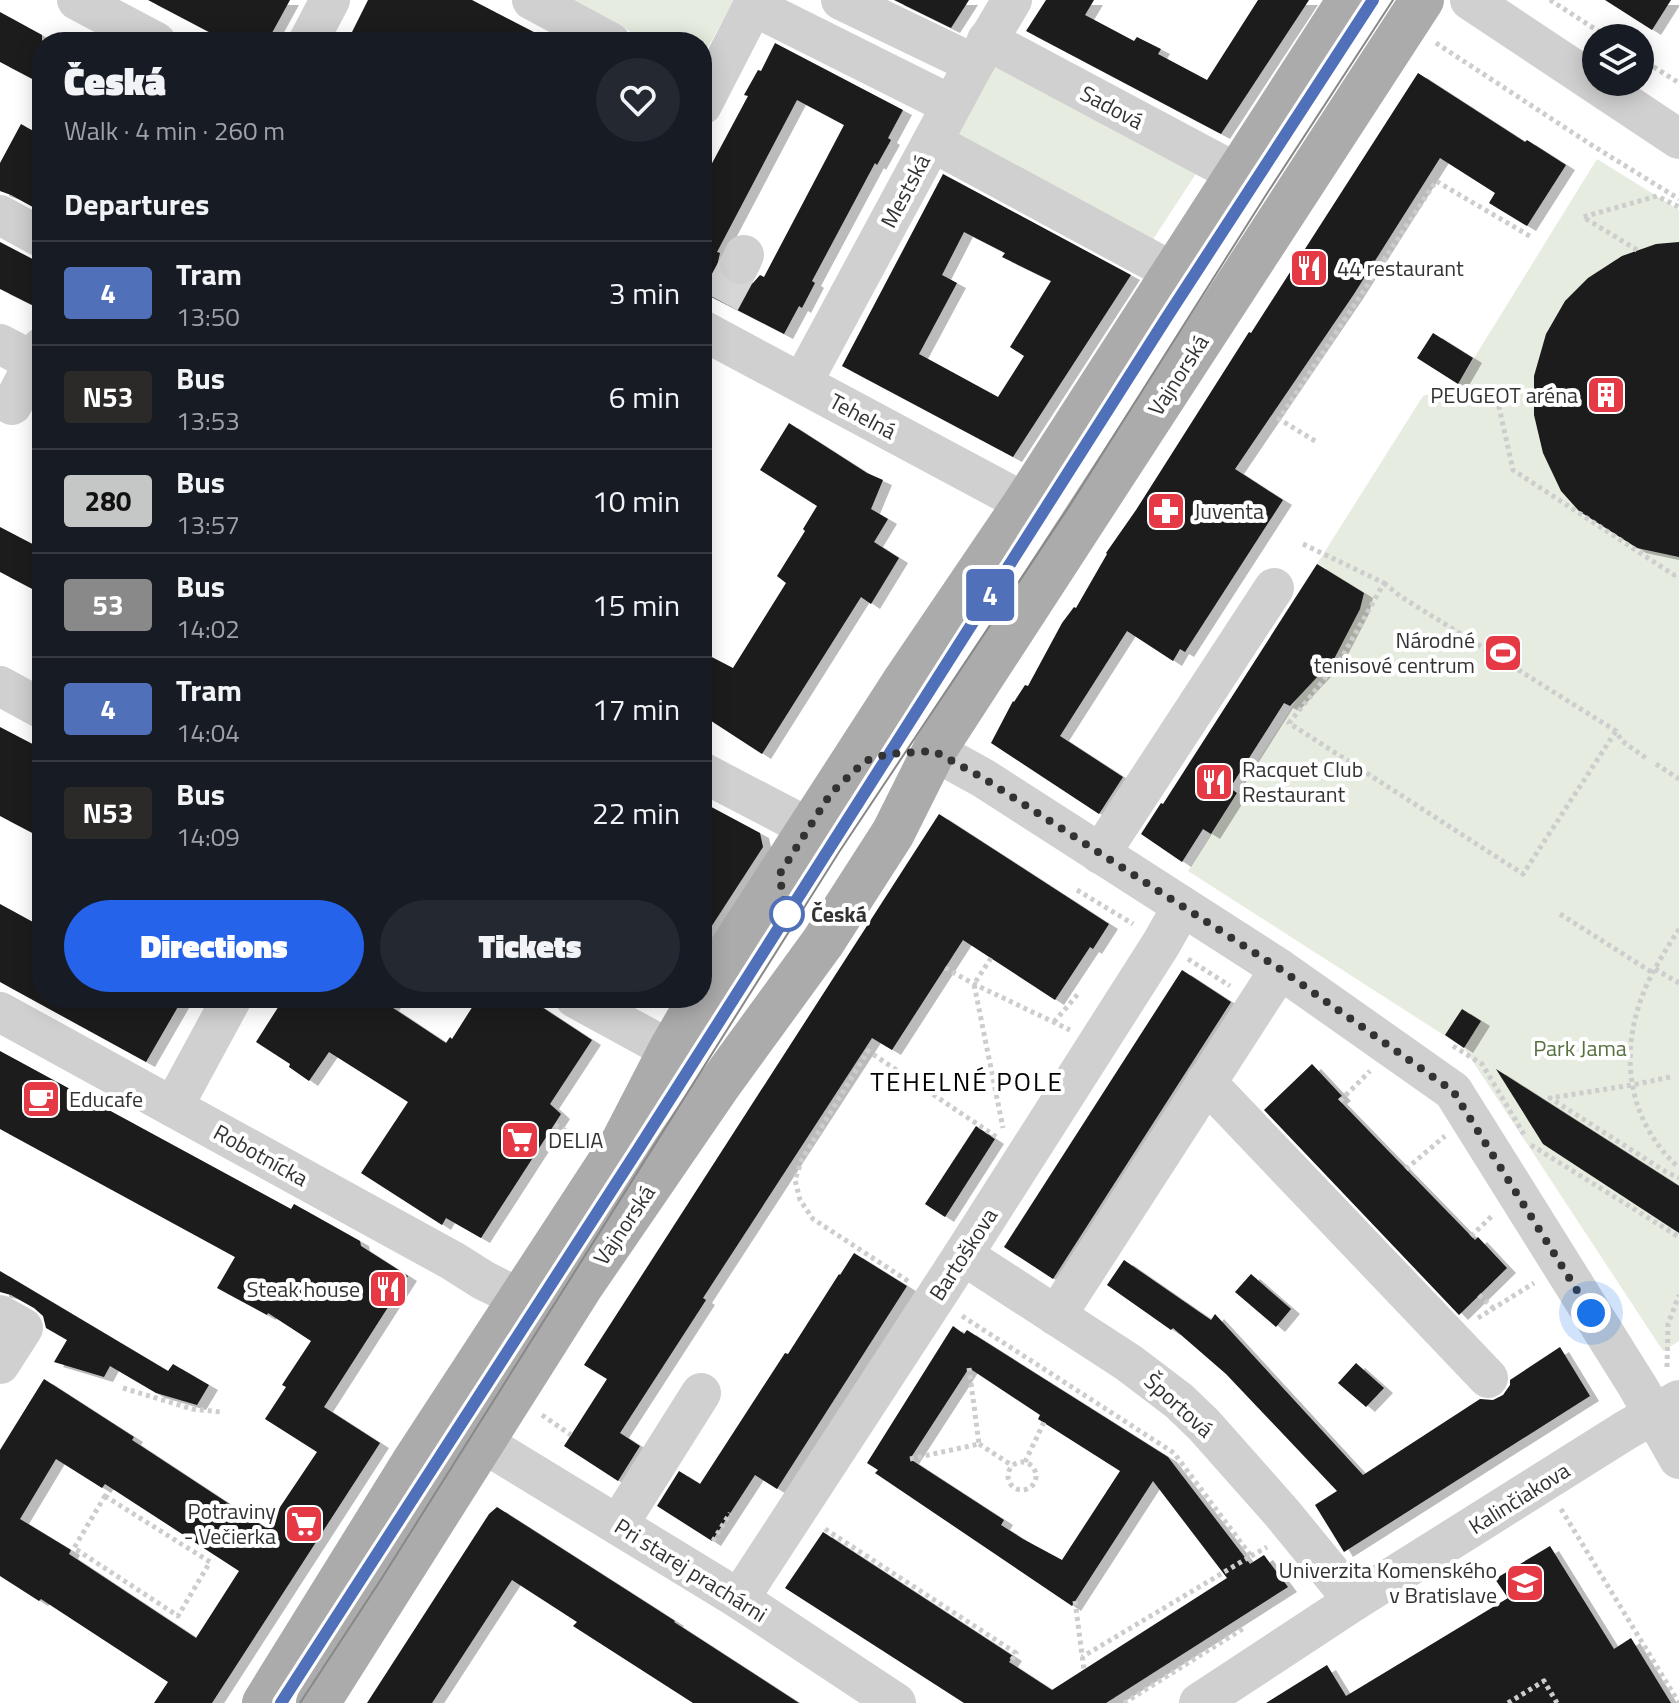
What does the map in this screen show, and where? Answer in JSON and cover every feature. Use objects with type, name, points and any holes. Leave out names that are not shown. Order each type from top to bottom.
[{"type":"main road","name":"Vajnorská","points":[[712,979],[905,680],[1025,503],[1349,0]]},
{"type":"main road","name":"Vajnorská","points":[[318,1703],[591,1273],[719,1085],[823,942],[893,833],[934,751],[1423,18]]},
{"type":"main road","points":[[905,680],[918,732],[934,751]]},
{"type":"main road","name":"Vajnorská","points":[[820,810],[865,761],[888,754],[934,751]]},
{"type":"main road","name":"Vajnorská","points":[[264,1703],[414,1461],[623,1141],[694,1008]]},
{"type":"street","points":[[77,0],[137,32]]},
{"type":"street","points":[[313,32],[330,0]]},
{"type":"street","points":[[532,0],[591,32]]},
{"type":"street","name":"Sadová","points":[[841,0],[981,52],[1236,173]]},
{"type":"street","name":"Mestská","points":[[802,383],[951,105],[1012,0]]},
{"type":"street","points":[[1470,0],[1679,139]]},
{"type":"street","points":[[712,82],[755,3],[951,105]]},
{"type":"street","points":[[932,142],[1173,272]]},
{"type":"street","points":[[0,215],[32,233]]},
{"type":"street","name":"Tehelná","points":[[712,323],[802,383],[1025,503]]},
{"type":"street","points":[[18,409],[25,351]]},
{"type":"street","points":[[1100,854],[1274,588]]},
{"type":"street","points":[[0,686],[32,704]]},
{"type":"street","points":[[934,751],[983,778],[1280,969],[1453,1091],[1638,1387],[1666,1396],[1679,1459]]},
{"type":"street","points":[[712,775],[820,810]]},
{"type":"street","name":"Bartoškova","points":[[739,1599],[971,1260],[1182,907]]},
{"type":"street","points":[[1056,1316],[1280,969]]},
{"type":"street","points":[[173,1107],[227,1008]]},
{"type":"street","points":[[593,1008],[670,1050]]},
{"type":"street","name":"Robotnícka","points":[[0,1012],[521,1299]]},
{"type":"street","points":[[1206,1082],[1488,1378]]},
{"type":"street","name":"Športová","points":[[971,1260],[1129,1363],[1179,1401],[1282,1513],[1354,1601]]},
{"type":"street","points":[[0,1364],[11,1321]]},
{"type":"street","points":[[618,1525],[701,1393]]},
{"type":"street","name":"Kalinčiakova","points":[[1199,1703],[1354,1601],[1626,1430],[1666,1396]]},
{"type":"street","name":"Pri starej prachárni","points":[[485,1441],[498,1452],[739,1599],[896,1703]]},
{"type":"path","points":[[1550,0],[1587,24]]},
{"type":"path","points":[[1423,18],[1590,144],[1679,199]]},
{"type":"path","points":[[1654,67],[1679,83]]},
{"type":"path","points":[[1315,441],[1279,419],[1436,181],[1533,238]]},
{"type":"path","points":[[1637,250],[1583,217],[1657,196],[1679,207]]},
{"type":"path","points":[[1497,398],[1513,470],[1674,575],[1679,574]]},
{"type":"path","points":[[1303,544],[1384,583],[1616,731],[1622,741],[1646,758]]},
{"type":"path","points":[[1384,583],[1342,657],[1289,723],[1510,866],[1523,874],[1616,731]]},
{"type":"path","points":[[1656,764],[1679,779]]},
{"type":"path","points":[[1560,914],[1679,983]]},
{"type":"path","points":[[1679,929],[1640,1000],[1629,1054],[1632,1085],[1642,1119],[1657,1144],[1679,1168]]},
{"type":"path","points":[[1184,956],[1258,1003]]},
{"type":"path","points":[[991,958],[974,984],[1004,1135]]},
{"type":"path","points":[[945,968],[1078,1033]]},
{"type":"path","points":[[1054,1022],[1078,994]]},
{"type":"path","points":[[916,1286],[813,1219],[800,1200],[795,1180],[802,1159],[868,1051],[1007,1144]]},
{"type":"path","points":[[1340,1101],[1370,1071],[1358,1063]]},
{"type":"path","points":[[1670,1077],[1550,1098],[1679,1178]]},
{"type":"path","points":[[555,1125],[584,1141]]},
{"type":"path","points":[[1406,1169],[1447,1134],[1441,1125]]},
{"type":"path","points":[[1531,1145],[1679,1237]]},
{"type":"path","points":[[1471,1236],[1495,1213]]},
{"type":"path","points":[[971,1260],[951,1309],[1174,1453],[1251,1556],[1082,1657]]},
{"type":"path","points":[[1474,1321],[1537,1281],[1544,1293]]},
{"type":"path","points":[[1479,1295],[1493,1308]]},
{"type":"path","points":[[1666,1396],[1668,1324],[1679,1295]]},
{"type":"path","points":[[969,1368],[979,1444]]},
{"type":"path","points":[[123,1388],[192,1409],[221,1412]]},
{"type":"path","points":[[540,1414],[571,1435]]},
{"type":"path","points":[[1025,1462],[1034,1468],[1036,1478],[1033,1485],[1024,1490],[1011,1485],[1009,1472],[1013,1466],[1025,1462],[1044,1422]]},
{"type":"path","points":[[910,1459],[979,1444],[1013,1466]]},
{"type":"path","points":[[1544,1483],[1679,1703]]},
{"type":"path","points":[[105,1496],[210,1562],[178,1616],[74,1548],[105,1496]]},
{"type":"path","points":[[713,1541],[730,1513]]},
{"type":"path","points":[[825,1529],[1016,1653],[1010,1663]]},
{"type":"path","points":[[1075,1601],[1073,1611],[1084,1670]]},
{"type":"path","points":[[1124,1703],[1253,1623]]},
{"type":"path","points":[[1508,1703],[1544,1681],[1557,1703]]},
{"type":"green space","points":[[571,0],[734,0],[712,40],[712,32],[631,32]]},
{"type":"green space","points":[[994,58],[1203,163],[1150,244],[953,137]]},
{"type":"green space","name":"Národné tenisové centrum","points":[[1597,159],[1679,210],[1679,1341],[1663,1351],[1464,1048],[1188,871],[1364,594],[1317,564],[1423,396],[1458,384]]},
{"type":"building","points":[[148,0],[290,0],[272,32],[209,32]]},
{"type":"building","points":[[368,0],[472,0],[534,32],[352,32]]},
{"type":"building","points":[[894,0],[969,0],[951,28]]},
{"type":"building","points":[[1046,0],[1094,0],[1085,15],[1134,41],[1137,37],[1161,49],[1158,54],[1207,80],[1258,0],[1309,0],[1221,134],[1026,31]]},
{"type":"building","points":[[1605,0],[1671,0],[1654,27],[1654,24],[1643,24]]},
{"type":"building","points":[[0,12],[37,32],[32,32],[32,79],[0,62]]},
{"type":"building","points":[[775,43],[903,110],[888,138],[891,140],[877,165],[875,163],[812,281],[815,283],[802,308],[799,306],[784,334],[712,297],[712,163],[748,96],[744,95],[758,70],[761,71]],"holes":[[[797,100],[844,125],[764,277],[760,275],[753,283],[743,287],[731,285],[721,277],[717,266],[720,253],[717,252]]]},
{"type":"building","points":[[1418,73],[1566,165],[1527,226],[1489,203],[1495,193],[1440,158],[1354,294],[1235,469],[1283,500],[1185,652],[1180,649],[1173,661],[1127,631],[1060,736],[1123,777],[1099,814],[991,743],[1013,701],[1025,685],[1028,686],[1062,623],[1076,608],[1106,553]]},
{"type":"building","points":[[21,124],[32,130],[32,207],[0,191],[0,163]]},
{"type":"building","points":[[943,174],[1131,275],[1013,457],[842,366]],"holes":[[[964,232],[1005,253],[1002,257],[1051,281],[1010,347],[1024,356],[998,397],[919,354],[957,283],[942,275]]]},
{"type":"building","points":[[0,242],[32,259],[32,305],[0,289]]},
{"type":"building","name":"PEUGEOT aréna","points":[[1679,242],[1679,557],[1637,548],[1579,511],[1561,491],[1543,453],[1534,415],[1534,376],[1546,334],[1565,301],[1588,278],[1622,256],[1656,244]]},
{"type":"building","points":[[1433,333],[1473,358],[1458,384],[1417,358]]},
{"type":"building","points":[[789,423],[883,480],[871,509],[888,519],[874,542],[899,558],[871,604],[861,597],[762,754],[712,722],[712,657],[733,668],[786,583],[777,576],[817,506],[760,470]]},
{"type":"building","points":[[0,527],[32,544],[32,589],[0,572]]},
{"type":"building","points":[[1317,564],[1364,593],[1360,609],[1334,659],[1290,706],[1284,703],[1230,788],[1237,793],[1211,834],[1203,829],[1182,862],[1141,834]]},
{"type":"building","points":[[0,727],[32,744],[32,833],[0,816]]},
{"type":"building","points":[[712,807],[760,833],[763,847],[712,926]]},
{"type":"building","points":[[939,814],[1109,924],[1055,1000],[963,940],[892,1050],[872,1038],[703,1298],[706,1300],[620,1433],[640,1446],[618,1481],[564,1446],[607,1379],[584,1365]]},
{"type":"building","points":[[0,904],[32,922],[32,1000],[0,982]]},
{"type":"building","points":[[1182,970],[1231,1002],[1053,1279],[1004,1247]]},
{"type":"building","points":[[47,1008],[177,1008],[146,1062]]},
{"type":"building","points":[[278,1008],[393,1008],[446,1043],[450,1037],[452,1039],[472,1008],[543,1008],[592,1040],[550,1104],[561,1114],[481,1238],[446,1218],[442,1225],[361,1173],[408,1102],[329,1052],[309,1081],[289,1067],[290,1064],[256,1042]]},
{"type":"building","points":[[1462,1009],[1481,1021],[1464,1048],[1445,1035]]},
{"type":"building","points":[[0,1051],[291,1209],[294,1204],[360,1241],[361,1246],[408,1276],[324,1407],[380,1443],[212,1703],[154,1703],[168,1682],[41,1599],[39,1601],[0,1576],[0,1450],[44,1379],[266,1528],[317,1452],[265,1419],[286,1387],[282,1385],[311,1341],[268,1313],[217,1288],[235,1257],[0,1129]],"holes":[[[56,1459],[102,1488],[105,1484],[239,1571],[196,1638],[69,1554],[71,1550],[20,1519]]]},
{"type":"building","points":[[1312,1064],[1342,1096],[1338,1099],[1475,1240],[1478,1237],[1507,1268],[1459,1315],[1264,1110]]},
{"type":"building","points":[[1496,1069],[1679,1186],[1679,1233],[1543,1144]]},
{"type":"building","points":[[976,1126],[995,1139],[945,1217],[925,1204]]},
{"type":"building","points":[[854,1253],[907,1286],[777,1489],[755,1475],[712,1541],[657,1506],[679,1471],[700,1484]]},
{"type":"building","points":[[1124,1260],[1211,1320],[1215,1314],[1363,1475],[1480,1399],[1493,1400],[1503,1395],[1510,1380],[1560,1347],[1590,1396],[1344,1552],[1315,1505],[1337,1491],[1226,1374],[1173,1328],[1171,1330],[1107,1285]]},
{"type":"building","points":[[0,1271],[168,1371],[173,1364],[209,1385],[197,1405],[156,1393],[110,1366],[104,1377],[54,1362],[67,1340],[46,1328],[43,1316],[34,1308],[0,1292]]},
{"type":"building","points":[[1251,1274],[1291,1309],[1276,1327],[1235,1292]]},
{"type":"building","points":[[953,1326],[964,1334],[967,1330],[1168,1457],[1250,1564],[1264,1555],[1288,1587],[1106,1703],[964,1703],[785,1588],[823,1532],[1013,1656],[1009,1662],[1052,1690],[1227,1578],[1153,1481],[1072,1606],[875,1473],[878,1470],[867,1463]],"holes":[[[969,1368],[1040,1415],[1038,1419],[1120,1471],[1062,1560],[1001,1525],[1004,1520],[910,1459]]]},
{"type":"building","points":[[1356,1363],[1384,1388],[1366,1407],[1338,1383]]},
{"type":"building","points":[[497,1507],[799,1703],[693,1703],[573,1626],[577,1622],[512,1580],[432,1703],[367,1703],[489,1514]]},
{"type":"building","name":"Univerzita Komenského v Bratislave","points":[[1550,1546],[1614,1649],[1631,1638],[1671,1703],[1266,1703],[1327,1665],[1346,1696],[1508,1598],[1495,1579]]},
{"type":"tunnel","points":[[720,301],[740,264]]},
{"type":"tram line","points":[[839,831],[1373,0]]},
{"type":"tram line","name":"4","points":[[281,1703],[1373,0]]},
{"type":"tram line","points":[[300,1703],[839,852],[1070,505],[1393,0]]},
{"type":"tram line","points":[[281,1703],[688,1071]]},
{"type":"place","name":"44 restaurant","points":[[1309,268]]},
{"type":"place","name":"PEUGEOT aréna","points":[[1606,395]]},
{"type":"place","name":"Juventa","points":[[1166,511]]},
{"type":"place","name":"Národné tenisové centrum","points":[[1503,653]]},
{"type":"place","name":"Racquet Club Restaurant","points":[[1214,782]]},
{"type":"place","name":"Česká","points":[[787,914]]},
{"type":"place","name":"Educafe","points":[[41,1099]]},
{"type":"place","name":"DELIA","points":[[520,1140]]},
{"type":"place","name":"Steak house","points":[[388,1289]]},
{"type":"place","name":"Potraviny - Večierka","points":[[304,1524]]},
{"type":"place","name":"Univerzita Komenského v Bratislave","points":[[1525,1583]]},
{"type":"district","name":"TEHELNÉ POLE","points":[[967,1081]]},
{"type":"route","points":[[787,914],[779,875],[831,793],[865,761],[888,754],[934,751],[983,778],[1280,969],[1453,1091],[1591,1313]]},
{"type":"park label","name":"Park Jama","points":[[1580,1048]]}]
